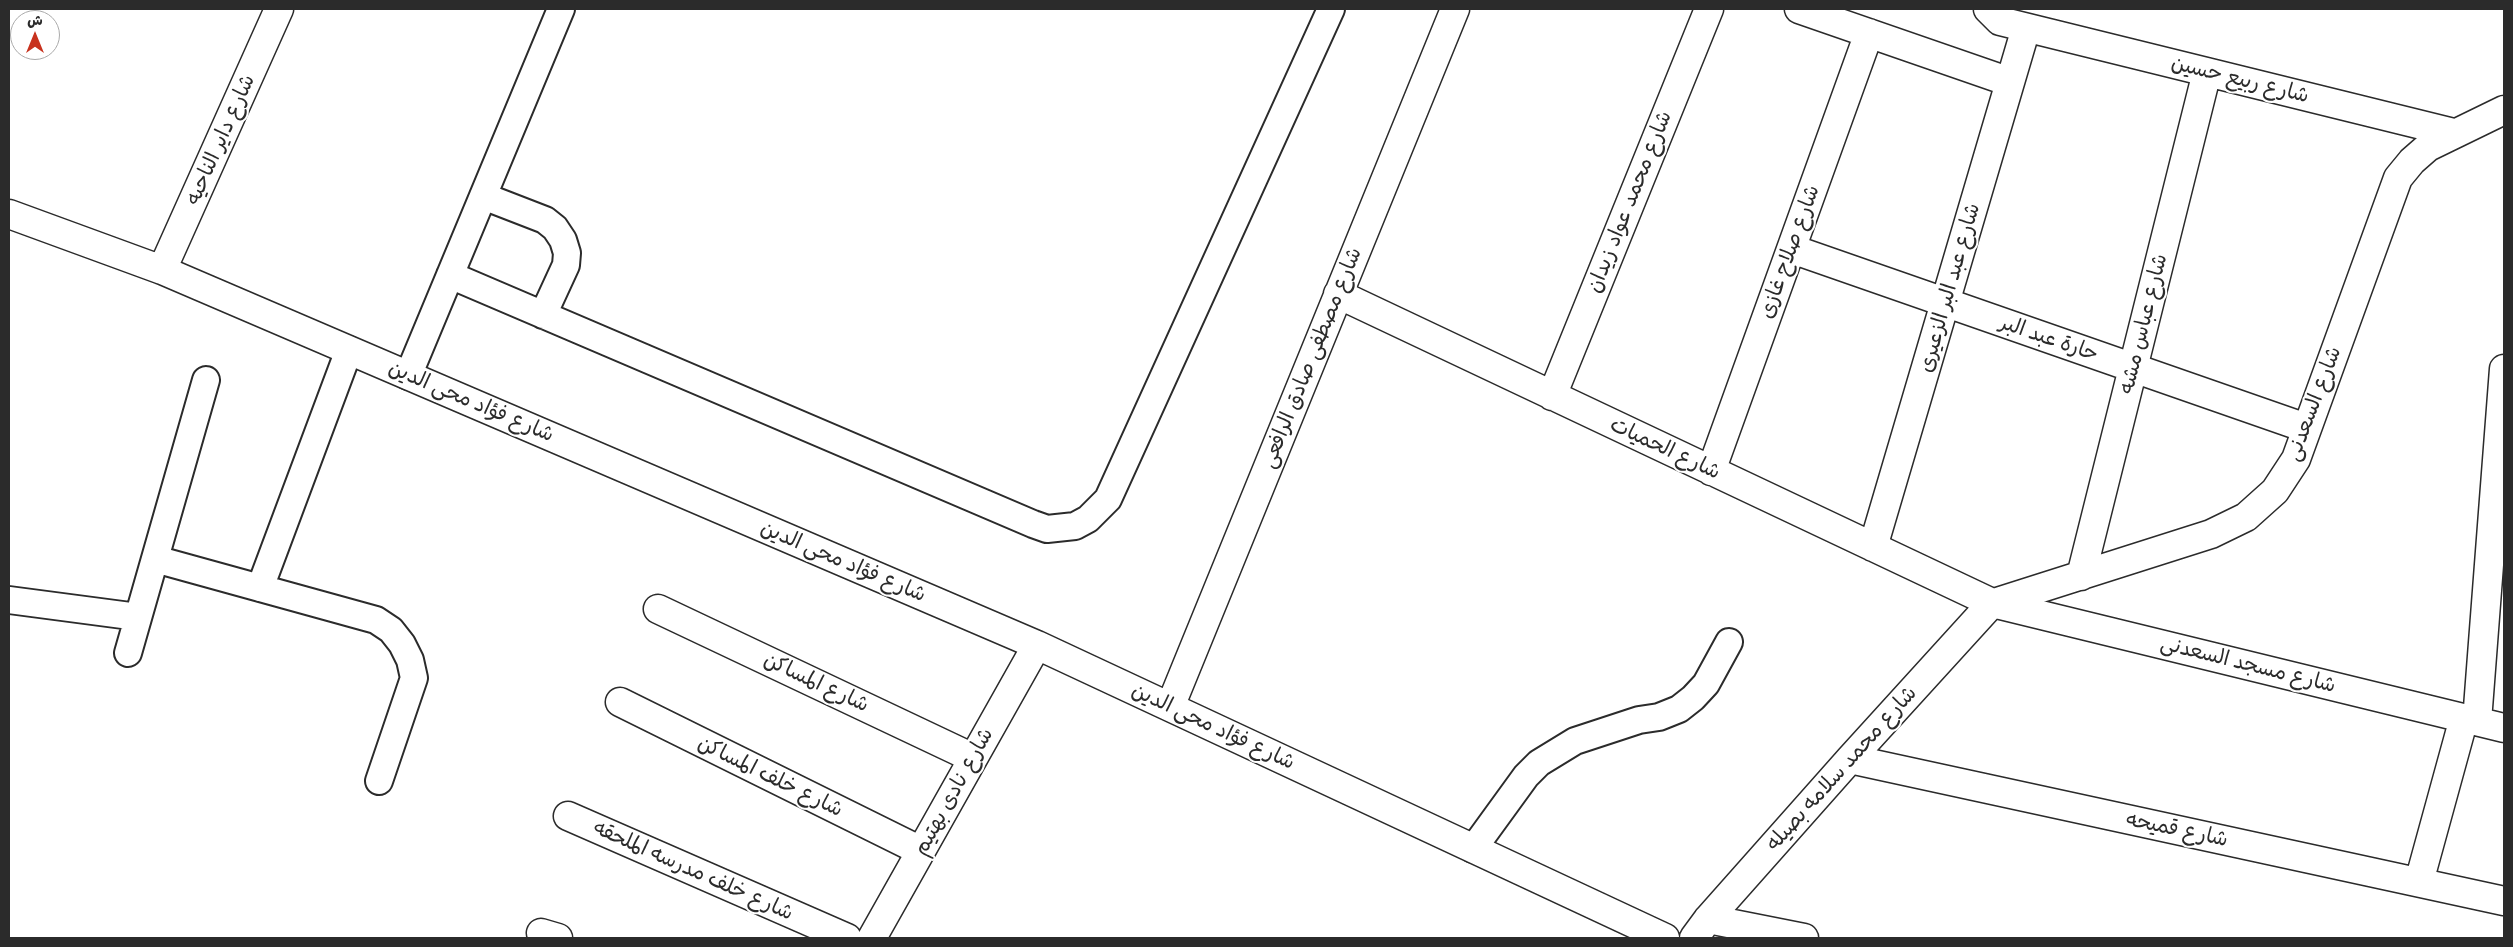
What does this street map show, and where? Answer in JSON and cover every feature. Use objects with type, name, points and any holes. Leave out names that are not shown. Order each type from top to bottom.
[{"type":"street","name":"شارع داير الناحيه","points":[[162,270],[279,9]]},
{"type":"street","name":"شارع مصطفى صادق الرافعى","points":[[1170,707],[1455,9]]},
{"type":"street","name":"شارع محمد عواد زيدان","points":[[1552,396],[1709,9]]},
{"type":"street","points":[[1799,9],[2010,82]]},
{"type":"street","name":"شارع ربيع حسين","points":[[1988,9],[2000,21],[2026,28],[2454,133]]},
{"type":"street","name":"شارع عبد البر الزعيرى","points":[[1873,547],[2026,28]]},
{"type":"street","name":"شارع صلاح غازى","points":[[1711,471],[1869,33]]},
{"type":"street","name":"شارع عباس مشه","points":[[2081,576],[2208,72]]},
{"type":"street","name":"شارع السعدنى","points":[[1992,603],[2211,534],[2246,517],[2275,491],[2296,459],[2398,178],[2412,161],[2428,147],[2504,110]]},
{"type":"street","name":"شارع فؤاد محى الدين","points":[[9,214],[162,270],[1037,645],[1665,938]]},
{"type":"street","name":"حارة عبد البر","points":[[1792,249],[2306,428]]},
{"type":"street","name":"شارع الحميات","points":[[1338,294],[1992,603]]},
{"type":"street","points":[[2419,882],[2470,719],[2504,369]]},
{"type":"street","name":"شارع مسجد السعدنى","points":[[1992,603],[2504,728]]},
{"type":"street","name":"شارع محمد سلامه بصيله","points":[[1701,929],[1850,759],[1992,603]]},
{"type":"street","name":"شارع المساكن","points":[[658,609],[973,758]]},
{"type":"street","name":"شارع نادى بهتيم","points":[[872,938],[1037,645]]},
{"type":"street","name":"شارع خلف المساكن","points":[[620,702],[921,851]]},
{"type":"street","name":"شارع قميحه","points":[[1850,759],[2504,901]]},
{"type":"street","name":"شارع خلف مدرسه الملحقه","points":[[568,816],[847,938]]},
{"type":"street","points":[[1701,929],[1804,938]]},
{"type":"lane","points":[[408,376],[561,9]]},
{"type":"lane","points":[[450,275],[1033,524],[1047,529],[1075,526],[1088,519],[1108,499],[1331,9]]},
{"type":"lane","points":[[483,196],[545,220],[555,228],[563,240],[567,252],[566,265],[544,315]]},
{"type":"lane","points":[[260,588],[349,350]]},
{"type":"lane","points":[[128,653],[206,380]]},
{"type":"lane","points":[[155,558],[376,620],[391,630],[402,644],[410,660],[414,678],[379,781]]},
{"type":"lane","points":[[9,600],[138,617]]},
{"type":"lane","points":[[1473,849],[1526,776],[1539,764],[1575,741],[1678,709],[1693,698],[1706,684],[1729,642]]}]
